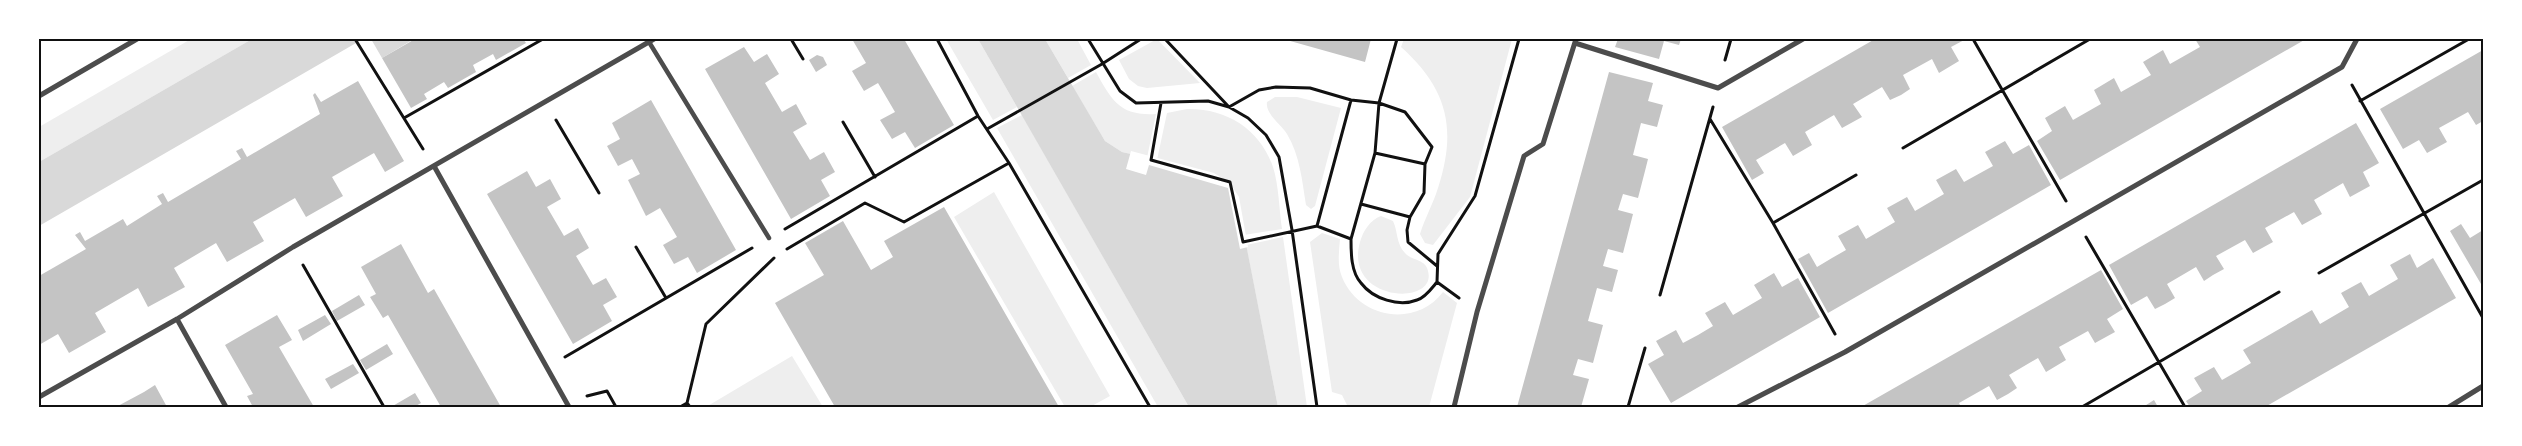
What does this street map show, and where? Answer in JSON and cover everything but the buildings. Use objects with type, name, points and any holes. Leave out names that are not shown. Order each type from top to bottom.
[{"type":"street","points":[[39,96],[137,39]]},
{"type":"street","points":[[1454,407],[1477,312],[1524,156],[1544,144],[1575,41],[1718,88],[1803,39]]},
{"type":"street","points":[[1738,407],[1845,352],[2342,67],[2357,39]]},
{"type":"street","points":[[39,397],[178,319],[293,247],[652,40],[769,238]]},
{"type":"street","points":[[434,166],[567,405]]},
{"type":"street","points":[[178,319],[226,407]]},
{"type":"street","points":[[2449,407],[2483,386]]},
{"type":"path","points":[[355,39],[376,76],[434,166]]},
{"type":"path","points":[[404,118],[543,39]]},
{"type":"path","points":[[791,39],[803,58]]},
{"type":"path","points":[[936,39],[1150,407]]},
{"type":"path","points":[[1088,39],[1120,91],[1136,103],[1208,101],[1229,107],[1248,118],[1266,136],[1279,157],[1292,230],[1317,407]]},
{"type":"path","points":[[987,129],[1102,64],[1136,40],[1141,39]]},
{"type":"path","points":[[1166,39],[1229,107]]},
{"type":"path","points":[[1397,39],[1379,103],[1375,153],[1351,239],[1353,266],[1360,283],[1376,295],[1395,303],[1418,300],[1430,291],[1437,282],[1438,254],[1475,196],[1519,39]]},
{"type":"path","points":[[1660,295],[1731,39]]},
{"type":"path","points":[[1903,148],[2090,39]]},
{"type":"path","points":[[2360,101],[2469,39]]},
{"type":"path","points":[[2342,67],[2483,318]]},
{"type":"path","points":[[1229,107],[1260,90],[1276,87],[1310,88],[1351,100],[1379,103],[1405,112],[1432,147],[1425,164],[1424,193],[1410,217],[1407,230],[1408,242],[1438,266]]},
{"type":"path","points":[[545,100],[599,193]]},
{"type":"path","points":[[1317,226],[1351,100]]},
{"type":"path","points":[[1161,103],[1151,160],[1230,182],[1243,242],[1317,226],[1351,239]]},
{"type":"path","points":[[1710,118],[1773,224],[1845,352]]},
{"type":"path","points":[[843,122],[875,177]]},
{"type":"path","points":[[1375,153],[1425,164]]},
{"type":"path","points":[[786,250],[865,203],[904,222],[1009,163]]},
{"type":"path","points":[[1773,224],[1856,175]]},
{"type":"path","points":[[2319,272],[2483,180]]},
{"type":"path","points":[[1361,204],[1410,217]]},
{"type":"path","points":[[293,247],[384,407]]},
{"type":"path","points":[[636,247],[666,298]]},
{"type":"path","points":[[680,407],[687,403],[706,324],[778,254]]},
{"type":"path","points":[[2082,407],[2279,292]]},
{"type":"path","points":[[1628,407],[1645,348]]},
{"type":"path","points":[[567,405],[607,391],[616,407]]},
{"type":"path","points":[[687,403],[690,407]]},
{"type":"shaded area","points":[[191,39],[252,39],[39,162],[39,127]]},
{"type":"shaded area","points":[[252,39],[363,39],[39,226],[39,162]]},
{"type":"shaded area","points":[[371,39],[414,39],[382,58]]},
{"type":"shaded area","points":[[946,39],[978,39],[1017,107],[993,120]]},
{"type":"shaded area","points":[[978,39],[1045,39],[1105,141],[1122,152],[1157,160],[1229,185],[1237,198],[1278,407],[1189,407]]},
{"type":"shaded area","points":[[1045,39],[1077,39],[1091,65],[1068,78]]},
{"type":"shaded area","points":[[1157,39],[1200,83],[1147,88],[1138,86],[1129,79],[1119,60]]},
{"type":"shaded area","points":[[1404,39],[1512,39],[1470,197],[1433,245],[1425,243],[1420,234],[1436,194],[1444,167],[1447,129],[1444,111],[1438,95],[1429,78],[1401,47]]},
{"type":"shaded area","points":[[1096,72],[1118,105],[1134,112],[1156,114],[1147,158],[1122,152],[1105,141],[1072,86]]},
{"type":"shaded area","points":[[1275,97],[1297,97],[1341,108],[1315,206],[1311,209],[1306,205],[1300,168],[1295,151],[1287,134],[1268,111],[1267,102]]},
{"type":"shaded area","points":[[1187,109],[1215,112],[1228,117],[1240,123],[1260,142],[1275,174],[1282,229],[1244,235],[1157,160],[1167,113]]},
{"type":"shaded area","points":[[1022,115],[1189,407],[1158,407],[997,128]]},
{"type":"shaded area","points":[[994,192],[1110,396],[1090,407],[1065,407],[954,217]]},
{"type":"shaded area","points":[[1381,216],[1393,221],[1400,246],[1405,253],[1411,258],[1422,262],[1427,267],[1427,283],[1419,290],[1406,293],[1391,292],[1377,287],[1365,277],[1358,262],[1360,242],[1368,226]]},
{"type":"shaded area","points":[[1322,233],[1340,239],[1339,263],[1342,277],[1350,291],[1361,302],[1374,310],[1389,314],[1404,314],[1418,311],[1432,303],[1443,292],[1457,303],[1429,407],[1348,407],[1342,395],[1332,392],[1310,242]]},
{"type":"shaded area","points":[[1283,237],[1307,407],[1278,407],[1246,245]]},
{"type":"shaded area","points":[[792,356],[823,407],[706,407]]},
{"type":"pier","points":[[1131,151],[1214,173],[1230,183],[1239,197],[1248,247],[1240,249],[1228,188],[1149,165],[1146,175],[1126,169]]}]
